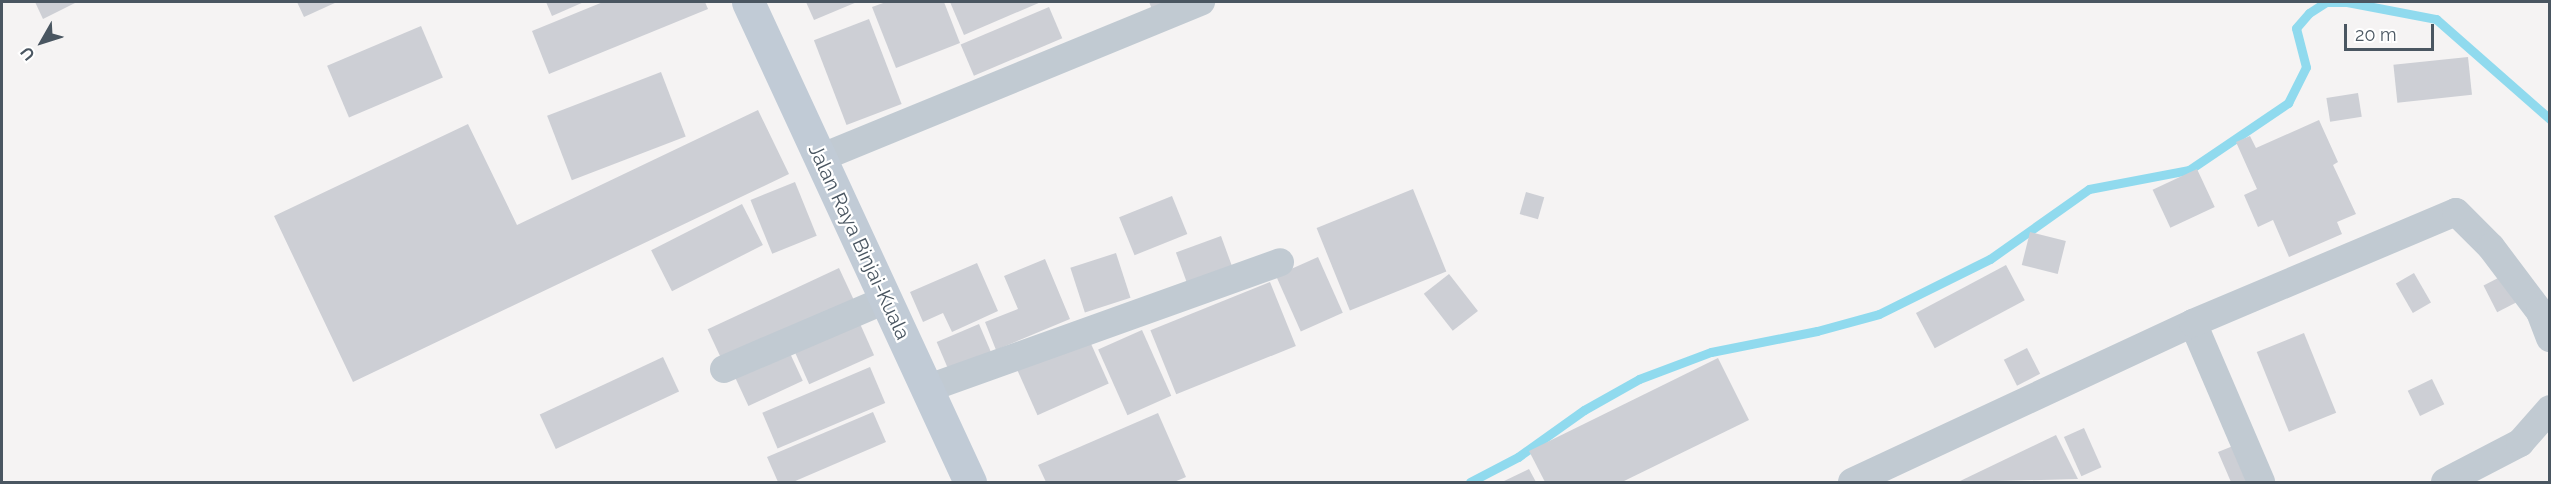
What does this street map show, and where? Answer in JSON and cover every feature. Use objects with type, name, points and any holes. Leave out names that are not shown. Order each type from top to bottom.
[{"type":"main road","name":"Jalan Raya Binjai-Kuala","points":[[748,2],[970,483]]},
{"type":"street","points":[[820,158],[1201,2]]},
{"type":"street","points":[[1852,483],[2193,323],[2457,212],[2491,247],[2540,312],[2550,338]]},
{"type":"street","points":[[926,388],[1280,262]]},
{"type":"street","points":[[724,369],[885,300]]},
{"type":"street","points":[[2193,323],[2261,483]]},
{"type":"street","points":[[2445,483],[2520,443],[2550,409]]},
{"type":"building","points":[[35,2],[77,2],[43,19]]},
{"type":"building","points":[[297,2],[337,2],[304,17]]},
{"type":"building","points":[[546,2],[584,2],[552,16]]},
{"type":"building","points":[[603,2],[705,2],[708,9],[549,74],[532,31]]},
{"type":"building","points":[[806,2],[857,2],[814,20]]},
{"type":"building","points":[[886,2],[944,2],[960,43],[896,68],[872,7]]},
{"type":"building","points":[[950,2],[1041,2],[964,35]]},
{"type":"building","points":[[1149,2],[1189,2],[1155,16]]},
{"type":"building","points":[[1049,7],[1062,38],[974,76],[961,45]]},
{"type":"building","points":[[869,19],[902,104],[847,125],[814,40]]},
{"type":"building","points":[[421,26],[443,78],[349,117],[327,66]]},
{"type":"building","points":[[2468,57],[2472,95],[2397,103],[2393,65]]},
{"type":"building","points":[[661,72],[686,136],[572,180],[547,116]]},
{"type":"building","points":[[2358,93],[2362,117],[2330,122],[2326,98]]},
{"type":"building","points":[[758,110],[789,174],[353,382],[274,216],[468,124],[517,225]]},
{"type":"building","points":[[2319,120],[2338,162],[2333,165],[2356,214],[2337,222],[2342,234],[2289,257],[2273,220],[2258,227],[2244,195],[2257,189],[2236,142],[2250,136],[2256,148]]},
{"type":"building","points":[[2197,169],[2215,207],[2170,228],[2153,190]]},
{"type":"building","points":[[795,182],[817,236],[772,254],[750,200]]},
{"type":"building","points":[[1413,189],[1446,272],[1350,310],[1317,228]]},
{"type":"building","points":[[1526,192],[1544,197],[1538,219],[1520,214]]},
{"type":"building","points":[[1172,196],[1187,234],[1135,255],[1119,217]]},
{"type":"building","points":[[742,204],[763,245],[672,291],[651,250]]},
{"type":"building","points":[[2030,232],[2066,241],[2058,274],[2022,265]]},
{"type":"building","points":[[1221,236],[1232,267],[1187,283],[1176,252]]},
{"type":"building","points":[[1116,253],[1131,298],[1085,313],[1070,268]]},
{"type":"building","points":[[1318,257],[1343,313],[1301,331],[1276,276]]},
{"type":"building","points":[[1045,259],[1070,319],[996,350],[985,322],[1018,309],[1004,276]]},
{"type":"building","points":[[977,263],[998,311],[952,332],[943,313],[923,322],[910,292]]},
{"type":"building","points":[[2006,265],[2025,300],[1935,348],[1916,313]]},
{"type":"building","points":[[839,268],[856,305],[725,366],[708,329]]},
{"type":"building","points":[[2414,273],[2431,302],[2413,313],[2396,284]]},
{"type":"building","points":[[1449,274],[1478,311],[1453,331],[1424,294]]},
{"type":"building","points":[[2504,275],[2518,302],[2497,312],[2484,285]]},
{"type":"building","points":[[1270,282],[1296,346],[1176,394],[1150,330]]},
{"type":"building","points":[[857,317],[874,355],[809,384],[792,346]]},
{"type":"building","points":[[979,324],[991,352],[948,370],[937,342]]},
{"type":"building","points":[[1142,330],[1171,396],[1127,415],[1098,350]]},
{"type":"building","points":[[2304,333],[2336,413],[2289,432],[2257,352]]},
{"type":"building","points":[[1088,337],[1109,384],[1037,415],[1017,369]]},
{"type":"building","points":[[2027,348],[2040,374],[2017,386],[2004,360]]},
{"type":"building","points":[[788,349],[803,381],[748,406],[734,374]]},
{"type":"building","points":[[663,357],[679,391],[556,449],[540,414]]},
{"type":"building","points":[[1718,358],[1749,420],[1622,482],[1545,482],[1529,451]]},
{"type":"building","points":[[870,367],[885,403],[778,449],[762,413]]},
{"type":"building","points":[[2432,379],[2444,404],[2420,416],[2408,391]]},
{"type":"building","points":[[873,412],[886,442],[793,482],[778,482],[767,457]]},
{"type":"building","points":[[1158,413],[1186,477],[1174,482],[1046,482],[1038,465]]},
{"type":"building","points":[[2084,428],[2101,467],[2081,476],[2064,437]]},
{"type":"building","points":[[2056,435],[2078,479],[1958,482]]},
{"type":"building","points":[[2238,444],[2254,482],[2231,482],[2218,452]]},
{"type":"building","points":[[1529,469],[1536,482],[1502,482]]},
{"type":"waterway","points":[[1470,482],[1518,457],[1584,410],[1639,379],[1711,352],[1817,331],[1879,314],[1990,259],[2089,189],[2189,170],[2288,103],[2306,67],[2296,28],[2309,13],[2326,2],[2346,2]]},
{"type":"waterway","points":[[2347,2],[2436,19],[2550,119]]}]
